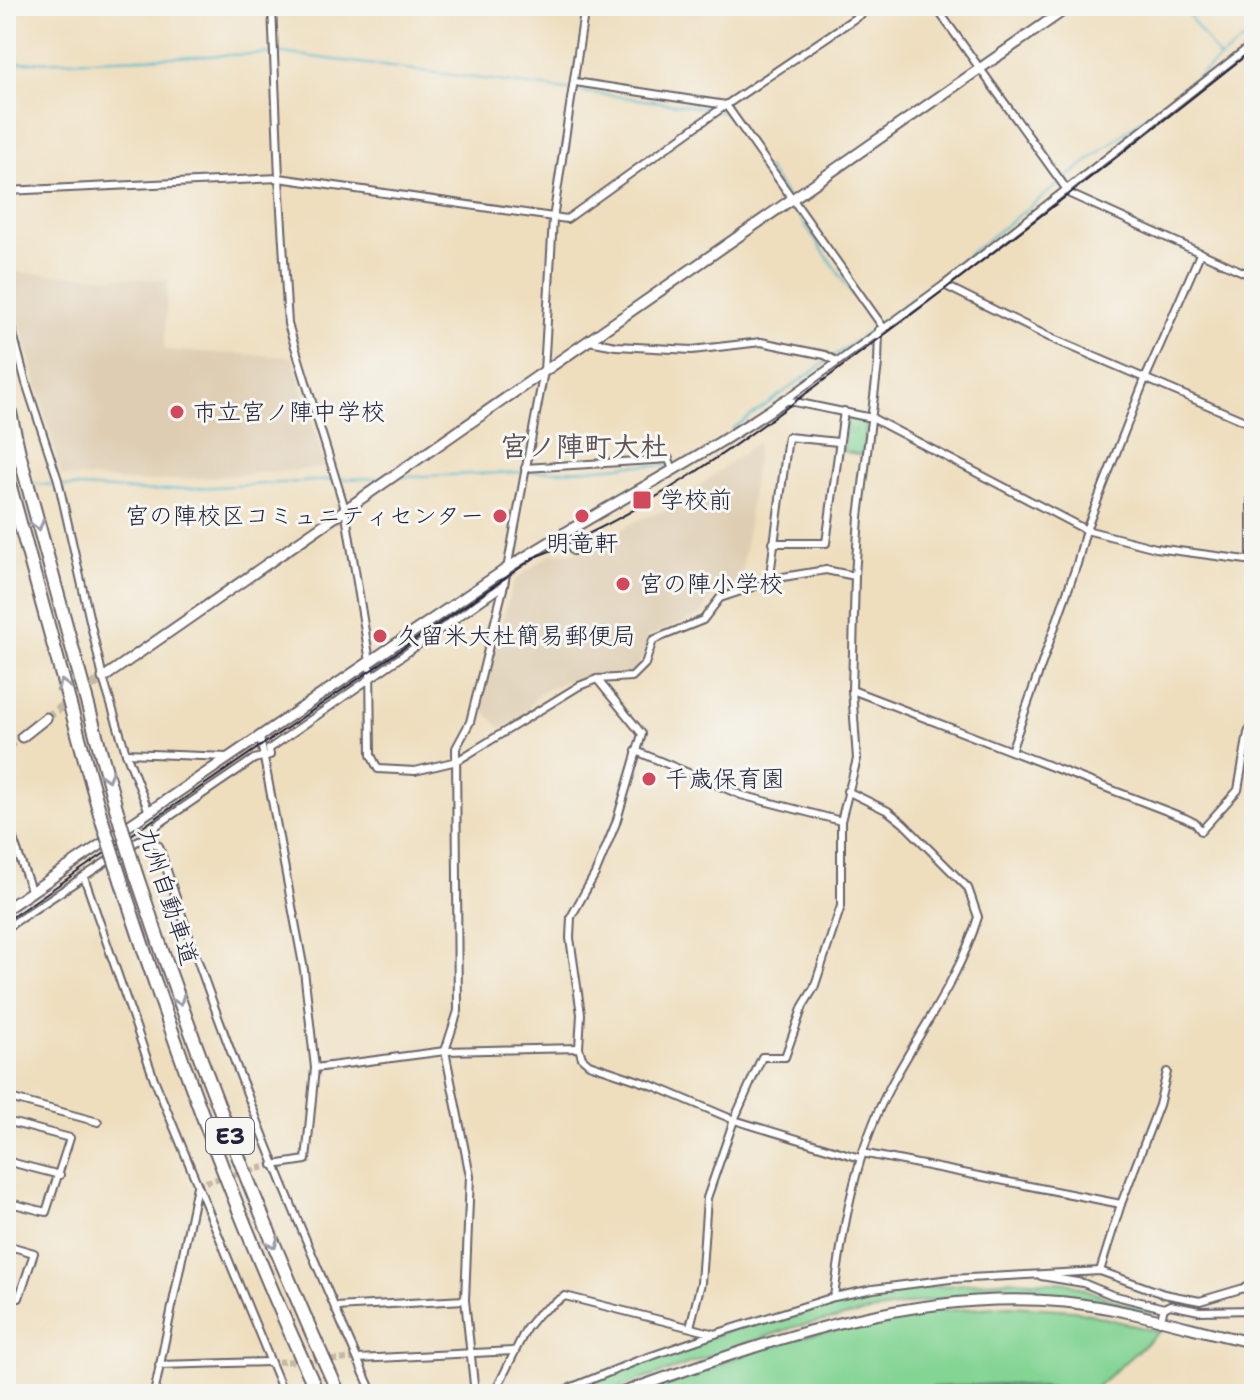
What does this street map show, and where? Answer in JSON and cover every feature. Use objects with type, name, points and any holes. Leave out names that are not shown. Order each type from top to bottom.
[{"type":"highway","name":"九州自動車道","points":[[6,395],[19,453],[136,874],[269,1235],[339,1394]]},
{"type":"highway","name":"九州自動車道","points":[[6,472],[121,880],[251,1242],[318,1394]]},
{"type":"street","points":[[272,6],[288,324],[345,509],[370,662],[371,755],[378,769],[415,771],[457,761],[579,686],[597,679],[632,677],[645,664],[653,640],[703,620],[720,598],[815,570],[855,576]]},
{"type":"street","points":[[475,1394],[465,1300],[470,1176],[445,1051],[458,1011],[456,748],[470,722],[504,585],[544,371],[553,219],[585,6]]},
{"type":"street","points":[[6,191],[279,178],[567,219],[726,105],[873,6]]},
{"type":"street","points":[[935,6],[1066,191],[1254,277]]},
{"type":"street","points":[[103,678],[1070,6]]},
{"type":"street","points":[[6,909],[506,569],[563,532],[674,471],[785,400],[944,285],[1254,43]]},
{"type":"street","points":[[575,82],[726,105],[881,329],[859,517],[852,690],[857,759],[841,821],[841,906],[818,976],[803,1006],[785,1057],[762,1057],[734,1120],[707,1198],[701,1283],[690,1327]]},
{"type":"street","points":[[1011,751],[1077,564],[1086,530],[1145,379],[1200,254]]},
{"type":"street","points":[[944,285],[1051,338],[1254,425]]},
{"type":"street","points":[[6,307],[26,383],[58,480],[103,678],[126,753],[149,812]]},
{"type":"street","points":[[589,341],[616,346],[692,350],[761,342],[825,355],[836,361]]},
{"type":"street","points":[[785,400],[872,418],[1086,530],[1156,548],[1253,561],[1251,489],[1254,450]]},
{"type":"street","points":[[773,543],[826,543],[844,411]]},
{"type":"street","points":[[769,583],[788,437],[838,442]]},
{"type":"street","points":[[525,468],[669,459],[674,471]]},
{"type":"street","points":[[563,532],[573,551]]},
{"type":"street","points":[[151,841],[157,825],[254,759],[270,755],[269,749],[504,585]]},
{"type":"street","points":[[597,679],[642,734],[616,823],[595,874],[571,917],[570,938],[581,1014],[579,1048],[582,1058],[589,1064],[654,1086],[734,1120],[861,1156],[1121,1204]]},
{"type":"street","points":[[852,690],[1185,818],[1195,823],[1201,831],[1238,790],[1248,733],[1254,720]]},
{"type":"street","points":[[22,737],[46,718]]},
{"type":"street","points":[[260,737],[304,970],[315,1068],[306,1160],[273,1165]]},
{"type":"street","points":[[636,751],[741,795],[841,821]]},
{"type":"street","points":[[126,753],[232,757]]},
{"type":"street","points":[[834,1297],[841,1243],[861,1156],[889,1088],[947,987],[978,917],[968,888],[903,823],[888,811],[847,791]]},
{"type":"street","points":[[6,819],[32,893]]},
{"type":"street","points":[[6,928],[139,840],[144,838],[159,846],[212,1006],[273,1165],[373,1394]]},
{"type":"street","points":[[84,877],[134,1024],[284,1394]]},
{"type":"street","points":[[315,1068],[445,1051],[579,1048]]},
{"type":"street","points":[[1100,1271],[1121,1204],[1159,1105],[1167,1072]]},
{"type":"street","points":[[6,1097],[98,1122]]},
{"type":"street","points":[[6,1121],[70,1138],[46,1212],[6,1202]]},
{"type":"street","points":[[6,1161],[60,1175]]},
{"type":"street","points":[[154,1394],[197,1184]]},
{"type":"street","points":[[6,1245],[34,1253],[19,1298],[6,1295]]},
{"type":"street","points":[[555,1394],[637,1361],[834,1297],[950,1279],[1054,1271],[1100,1271],[1164,1294],[1200,1301],[1254,1285]]},
{"type":"street","points":[[1032,1275],[1083,1283],[1112,1295],[1164,1308],[1170,1305],[1199,1311],[1254,1310]]},
{"type":"street","points":[[494,1394],[513,1351],[538,1314],[565,1296],[715,1334]]},
{"type":"street","points":[[335,1307],[465,1300]]},
{"type":"street","points":[[618,1394],[740,1350],[795,1334],[849,1320],[972,1301],[1034,1300],[1080,1305],[1254,1343]]},
{"type":"street","points":[[1160,1322],[1164,1308]]},
{"type":"street","points":[[358,1359],[513,1351]]},
{"type":"street","points":[[159,1365],[269,1362]]},
{"type":"shaded area","name":"市立宮ノ陣中学校","points":[[6,272],[168,280],[164,350],[293,357],[326,468],[142,482],[62,476]]},
{"type":"shaded area","name":"宮の陣小学校","points":[[758,442],[741,582],[724,587],[710,598],[701,615],[648,637],[645,654],[630,674],[568,680],[539,693],[520,720],[501,728],[477,704],[514,581],[550,554],[571,554],[640,519],[665,511]]},
{"type":"green space","points":[[847,417],[867,422],[862,455],[842,451]]},
{"type":"green space","points":[[1009,1280],[1069,1283],[1121,1303],[1152,1309],[1152,1314],[1071,1297],[1008,1294],[924,1301],[794,1327],[601,1394],[564,1394],[706,1338],[793,1311],[873,1295]]},
{"type":"green space","points":[[1010,1306],[1074,1310],[1159,1332],[1093,1390],[978,1385],[909,1394],[629,1394],[795,1338],[929,1312]]},
{"type":"green space","points":[[1004,1384],[1093,1390],[1092,1394],[909,1394],[935,1387]]},
{"type":"waterway","points":[[1182,6],[1219,57]]},
{"type":"waterway","points":[[883,321],[1254,32]]},
{"type":"waterway","points":[[6,63],[282,53],[707,108],[728,114]]},
{"type":"waterway","points":[[767,168],[788,199]]},
{"type":"waterway","points":[[732,429],[875,327],[791,204]]},
{"type":"waterway","points":[[398,477],[630,465],[668,466]]},
{"type":"waterway","points":[[338,479],[384,478]]},
{"type":"waterway","points":[[63,486],[146,491],[332,480]]},
{"type":"waterway","points":[[31,484],[57,485]]},
{"type":"tunnel","points":[[46,718],[103,678]]},
{"type":"tunnel","points":[[6,747],[22,737]]},
{"type":"tunnel","points":[[197,1184],[273,1165]]},
{"type":"tunnel","points":[[269,1362],[358,1359]]},
{"type":"railway","points":[[532,558],[619,518],[702,468],[822,382],[1254,49]]},
{"type":"railway","points":[[6,921],[540,554]]},
{"type":"place","name":"市立宮ノ陣中学校","points":[[177,412]]},
{"type":"place","name":"学校前","points":[[642,500]]},
{"type":"place","name":"宮の陣校区コミュニティセンター","points":[[500,516]]},
{"type":"place","name":"明竜軒","points":[[582,516]]},
{"type":"place","name":"宮の陣小学校","points":[[623,584]]},
{"type":"place","name":"久留米大杜簡易郵便局","points":[[380,636]]},
{"type":"place","name":"千歳保育園","points":[[649,779]]},
{"type":"district","name":"宮ノ陣町大杜","points":[[584,446]]}]
